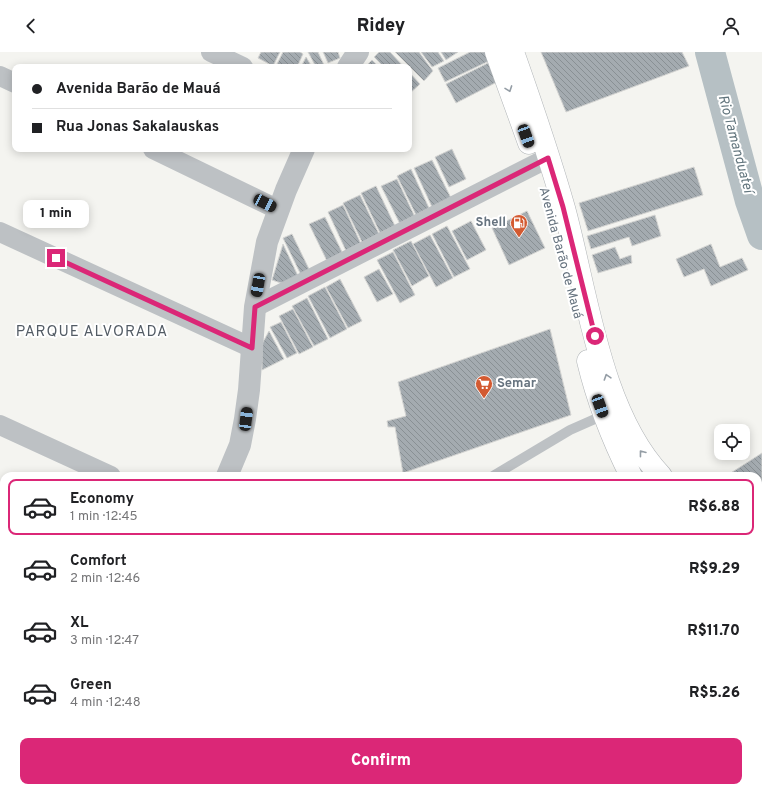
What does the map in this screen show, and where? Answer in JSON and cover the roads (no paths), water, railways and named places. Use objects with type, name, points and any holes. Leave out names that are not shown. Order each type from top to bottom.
[{"type":"main road","name":"Avenida Barão de Mauá","points":[[496,52],[563,207],[607,378],[626,427],[636,445],[658,472]]},
{"type":"main road","name":"Avenida Barão de Mauá","points":[[513,52],[542,161],[551,212],[597,396],[610,433],[629,472]]},
{"type":"street","points":[[211,52],[237,64]]},
{"type":"street","points":[[350,64],[358,52]]},
{"type":"street","points":[[0,76],[12,82]]},
{"type":"street","points":[[159,152],[279,210]]},
{"type":"street","points":[[229,472],[240,445],[243,432],[249,390],[255,307],[267,242],[303,152]]},
{"type":"street","points":[[255,307],[542,161]]},
{"type":"street","points":[[0,232],[252,348]]},
{"type":"street","points":[[0,425],[102,472]]},
{"type":"lane","points":[[503,472],[570,430],[604,415]]},
{"type":"waterway","name":"Rio Tamanduateí","points":[[710,52],[750,201],[762,235]]},
{"type":"place","name":"Shell","points":[[519,238]]},
{"type":"place","name":"Semar","points":[[484,399]]},
{"type":"district","name":"PARQUE ALVORADA","points":[[92,332]]}]
